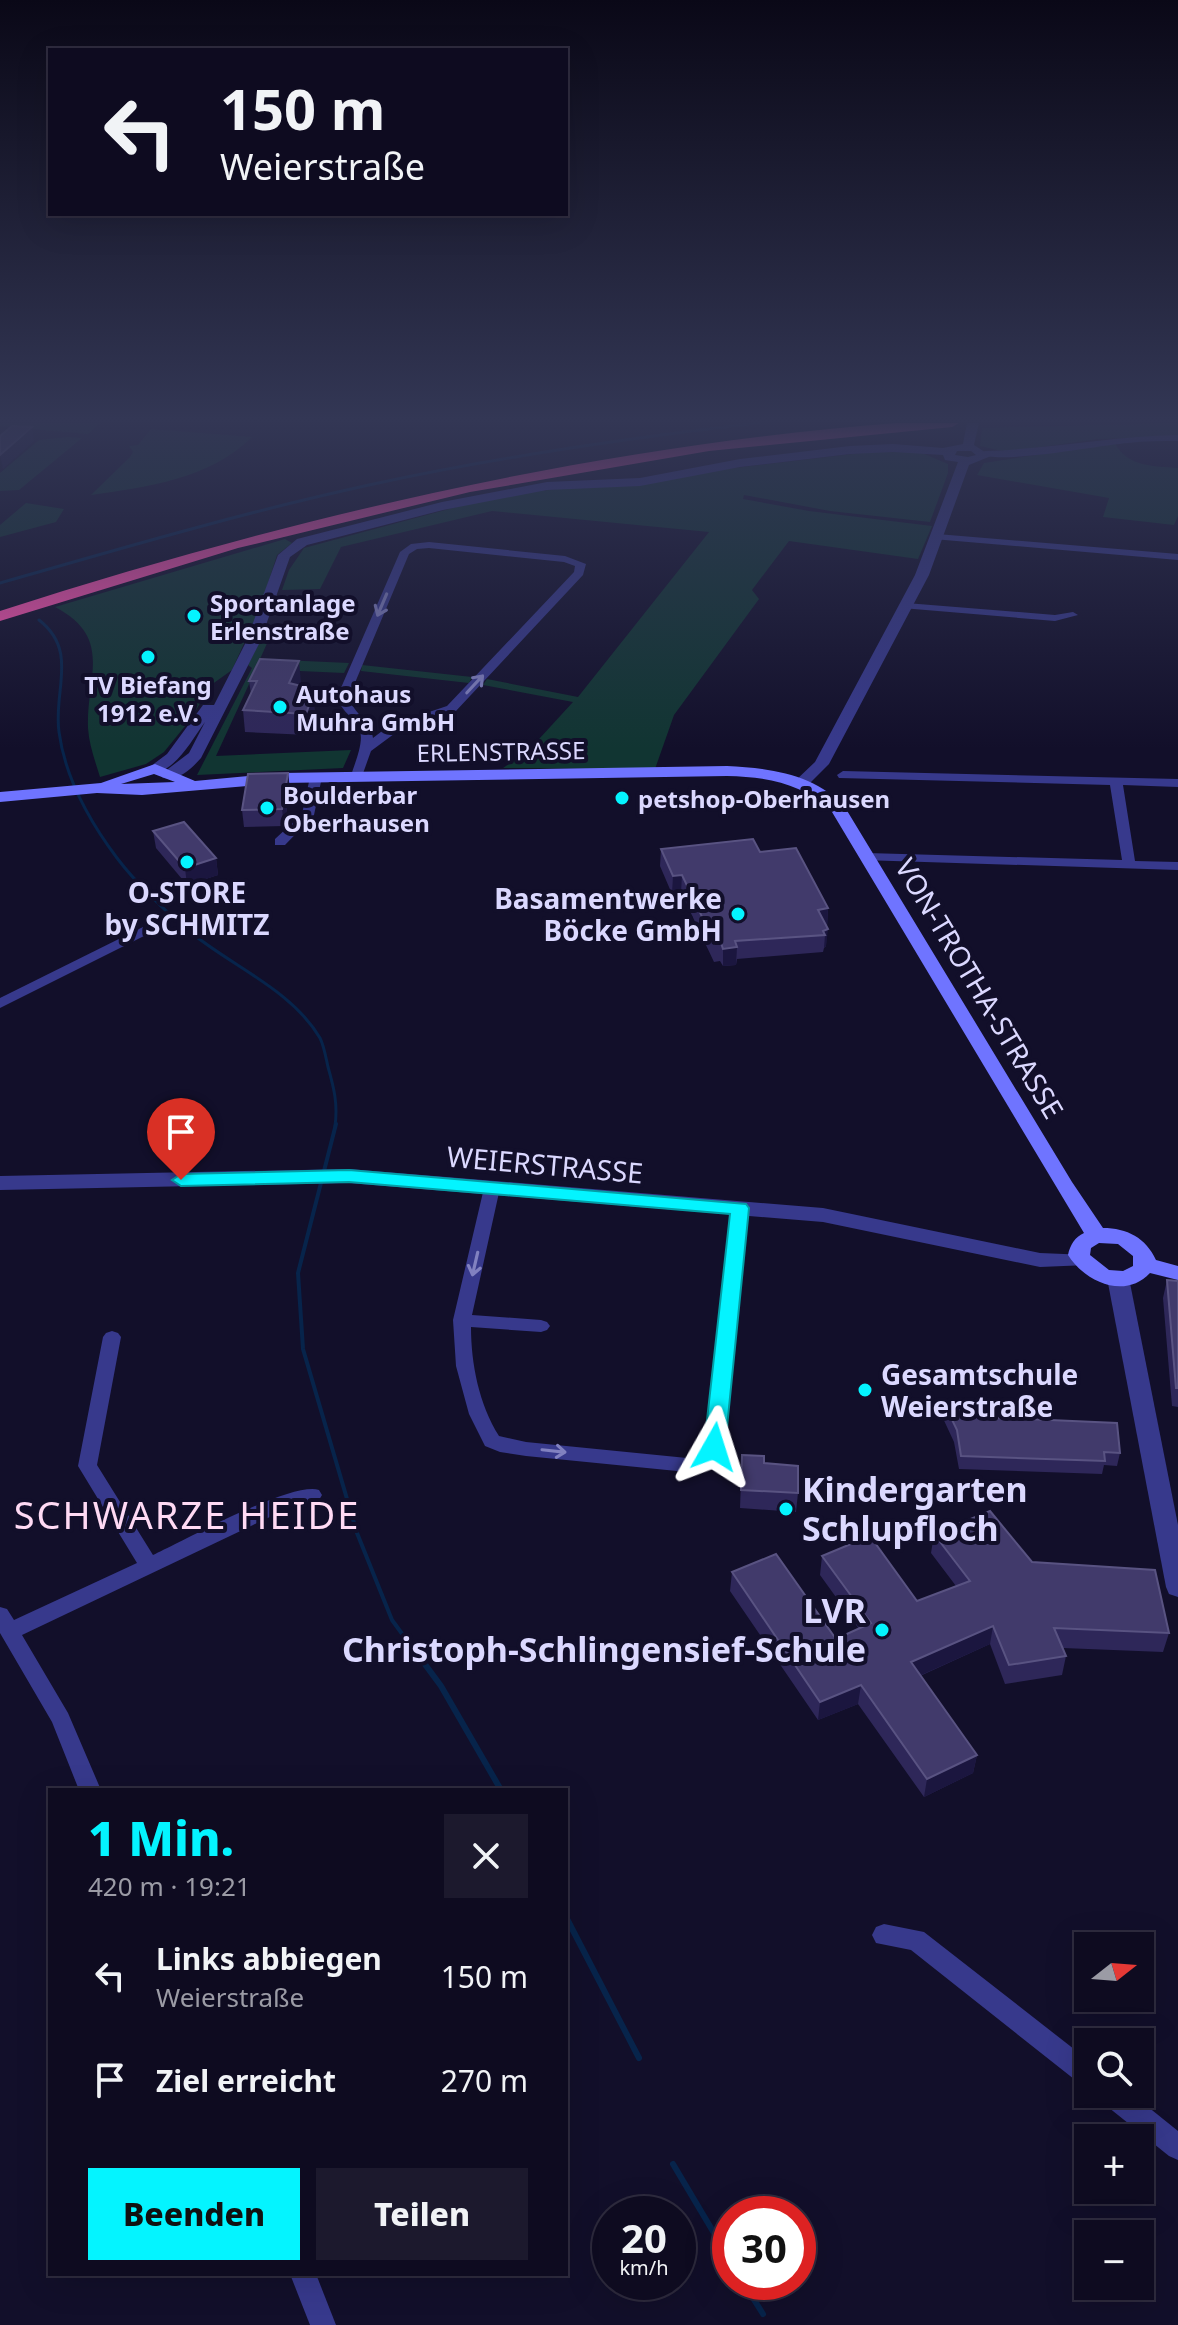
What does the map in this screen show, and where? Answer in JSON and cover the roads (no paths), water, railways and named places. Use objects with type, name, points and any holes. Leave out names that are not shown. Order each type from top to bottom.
[{"type":"highway","points":[[3,611],[33,594],[249,532]]},
{"type":"highway","points":[[3,611],[283,532]]},
{"type":"main road","name":"ERLENSTRASSE","points":[[95,788],[142,790],[316,777],[727,771],[802,782]]},
{"type":"main road","name":"ERLENSTRASSE","points":[[0,797],[127,785],[161,772],[200,784]]},
{"type":"main road","name":"VON-TROTHA-STRASSE","points":[[802,782],[835,805],[1063,1185],[1097,1236]]},
{"type":"main road","points":[[1114,1235],[1132,1242],[1143,1254],[1145,1264],[1136,1274],[1118,1278],[1094,1272],[1081,1260],[1082,1245],[1097,1236],[1114,1235]]},
{"type":"main road","points":[[1145,1264],[1178,1273]]},
{"type":"street","points":[[161,772],[183,768],[196,755],[244,660],[284,555],[312,538],[338,532]]},
{"type":"street","points":[[802,782],[821,764],[906,606],[939,532]]},
{"type":"street","points":[[937,537],[1178,557]]},
{"type":"street","points":[[357,776],[367,733],[356,716],[344,706],[343,697],[405,552],[435,545],[570,559],[581,564],[579,573],[451,709],[386,732],[363,751]]},
{"type":"street","points":[[906,606],[1055,618],[1073,615]]},
{"type":"street","points":[[356,716],[381,723],[413,722]]},
{"type":"street","points":[[843,775],[1178,783]]},
{"type":"street","points":[[280,842],[308,815],[316,777]]},
{"type":"street","points":[[1116,781],[1129,864]]},
{"type":"street","points":[[867,857],[1178,866]]},
{"type":"street","points":[[0,1004],[143,931]]},
{"type":"street","name":"WEIERSTRASSE","points":[[0,1183],[349,1176],[823,1215],[1040,1260],[1081,1260]]},
{"type":"street","points":[[492,1188],[462,1320],[463,1361],[485,1429],[492,1441],[500,1445],[687,1465],[701,1463],[714,1447],[740,1208]]},
{"type":"street","points":[[1118,1278],[1178,1587]]},
{"type":"street","points":[[462,1320],[541,1326]]},
{"type":"street","points":[[112,1337],[87,1466],[149,1565]]},
{"type":"street","points":[[89,1788],[61,1719],[5,1623],[149,1565],[289,1500],[312,1495]]},
{"type":"street","points":[[884,1935],[916,1940],[1074,2064]]},
{"type":"street","points":[[1129,2108],[1178,2147]]},
{"type":"street","points":[[304,2276],[323,2325]]},
{"type":"waterway","points":[[0,583],[184,532]]},
{"type":"waterway","points":[[39,620],[58,645],[62,672],[58,717],[62,749],[88,814],[117,858],[161,906],[205,944],[277,992],[308,1021],[325,1052],[335,1096],[335,1126]]},
{"type":"waterway","points":[[336,1124],[298,1273],[303,1349],[357,1533],[392,1620],[411,1646]]},
{"type":"waterway","points":[[410,1644],[441,1686],[500,1788]]},
{"type":"waterway","points":[[568,1921],[639,2058]]},
{"type":"waterway","points":[[673,2164],[712,2230]]},
{"type":"waterway","points":[[754,2300],[763,2314]]},
{"type":"place","name":"Sportanlage Erlenstraße","points":[[194,616]]},
{"type":"place","name":"TV Biefang 1912 e.V.","points":[[148,657]]},
{"type":"place","name":"Autohaus Muhra GmbH","points":[[280,707]]},
{"type":"place","name":"petshop-Oberhausen","points":[[622,798]]},
{"type":"place","name":"Boulderbar Oberhausen","points":[[267,808]]},
{"type":"place","name":"O-STORE by SCHMITZ","points":[[187,862]]},
{"type":"place","name":"Basamentwerke Böcke GmbH","points":[[738,914]]},
{"type":"place","name":"Gesamtschule Weierstraße","points":[[865,1390]]},
{"type":"place","name":"Kindergarten Schlupfloch","points":[[786,1509]]},
{"type":"place","name":"LVR Christoph-Schlingensief-Schule","points":[[882,1630]]},
{"type":"district","name":"SCHWARZE HEIDE","points":[[187,1514]]}]
